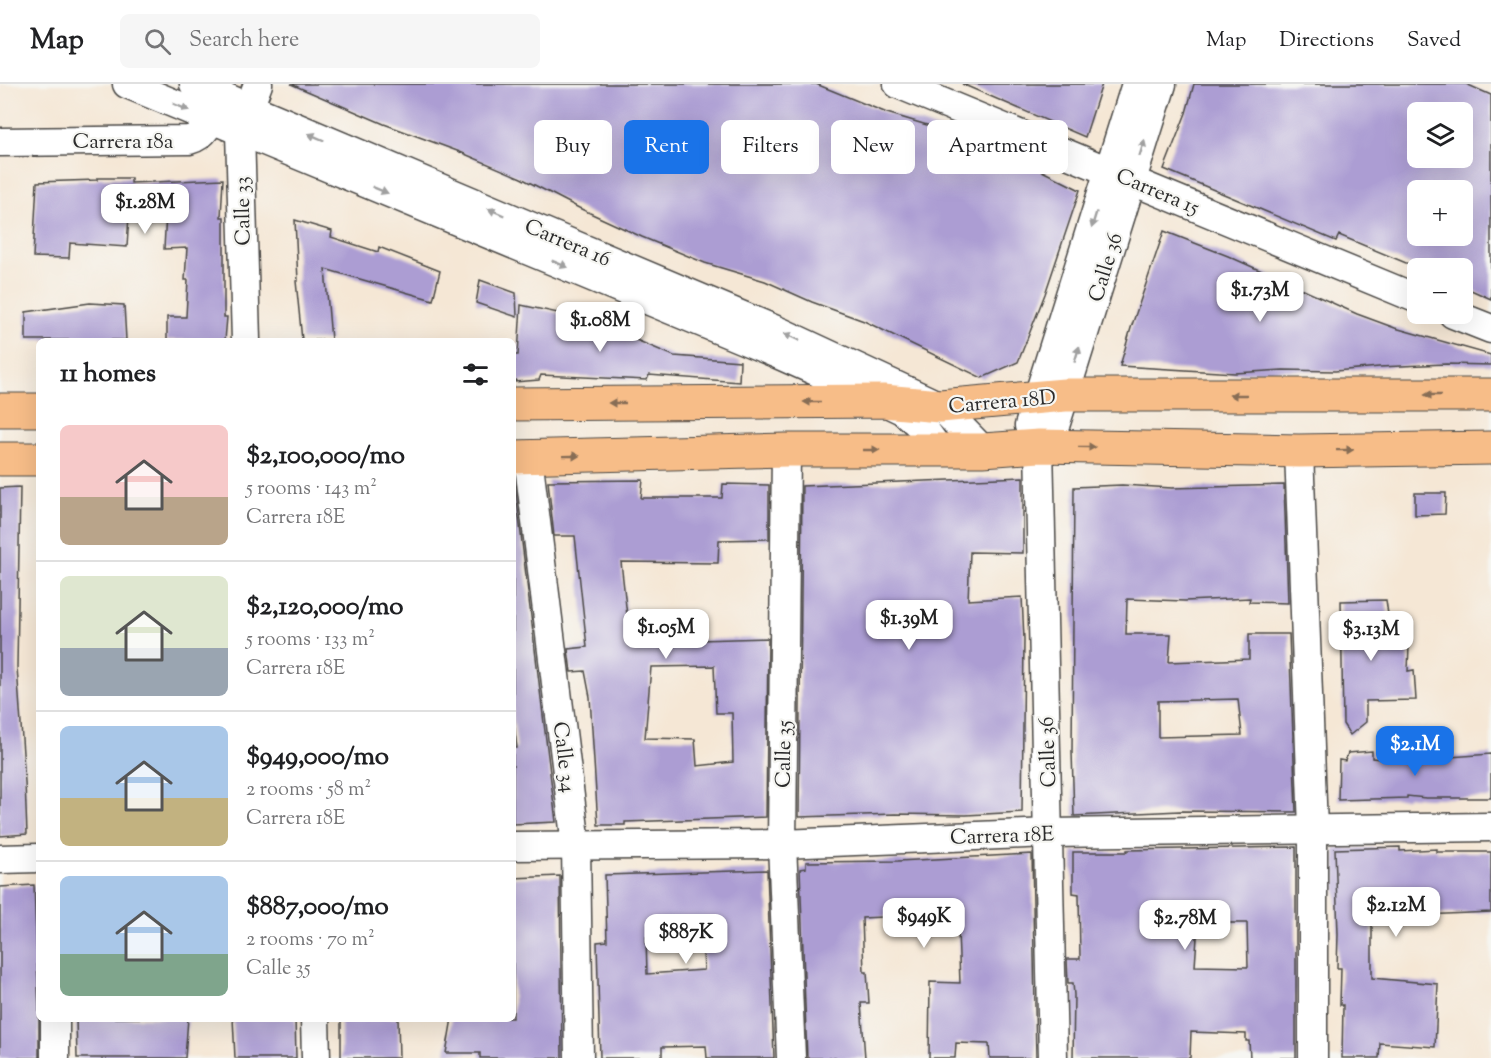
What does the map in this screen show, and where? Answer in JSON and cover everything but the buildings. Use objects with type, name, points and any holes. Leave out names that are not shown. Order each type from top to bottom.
[{"type":"main road","name":"Carrera 18D","points":[[516,404],[884,401],[940,406],[1051,397],[1491,395]]},
{"type":"main road","points":[[0,410],[36,410]]},
{"type":"main road","points":[[521,457],[786,450],[983,450],[1039,446],[1299,451],[1491,448]]},
{"type":"main road","points":[[0,459],[36,459]]},
{"type":"street","name":"Carrera 16","points":[[127,84],[216,108],[249,108],[783,333],[940,406]]},
{"type":"street","name":"Carrera 16","points":[[194,84],[216,108]]},
{"type":"street","name":"Carrera 15","points":[[898,84],[1407,294]]},
{"type":"street","name":"Calle 36","points":[[1120,176],[1136,84]]},
{"type":"street","name":"Calle 36","points":[[1053,1058],[1039,446],[1055,426],[1051,397],[1120,176],[1162,84]]},
{"type":"street","name":"Carrera 18a","points":[[0,142],[189,140],[205,132],[216,108]]},
{"type":"street","name":"Carrera 16","points":[[249,108],[775,353],[903,410],[924,429],[939,450]]},
{"type":"street","name":"Calle 33","points":[[246,338],[249,108]]},
{"type":"street","points":[[1473,322],[1491,329]]},
{"type":"street","points":[[940,406],[983,450]]},
{"type":"street","name":"Calle 35","points":[[786,450],[782,844],[792,1058]]},
{"type":"street","points":[[1299,451],[1313,829],[1313,1058]]},
{"type":"street","name":"Calle 34","points":[[521,457],[576,845],[579,1058]]},
{"type":"street","name":"Carrera 18E","points":[[516,846],[782,844],[1049,833],[1491,827]]},
{"type":"street","points":[[0,859],[36,858]]},
{"type":"street","points":[[55,1022],[55,1058]]},
{"type":"street","points":[[315,1022],[316,1058]]}]
